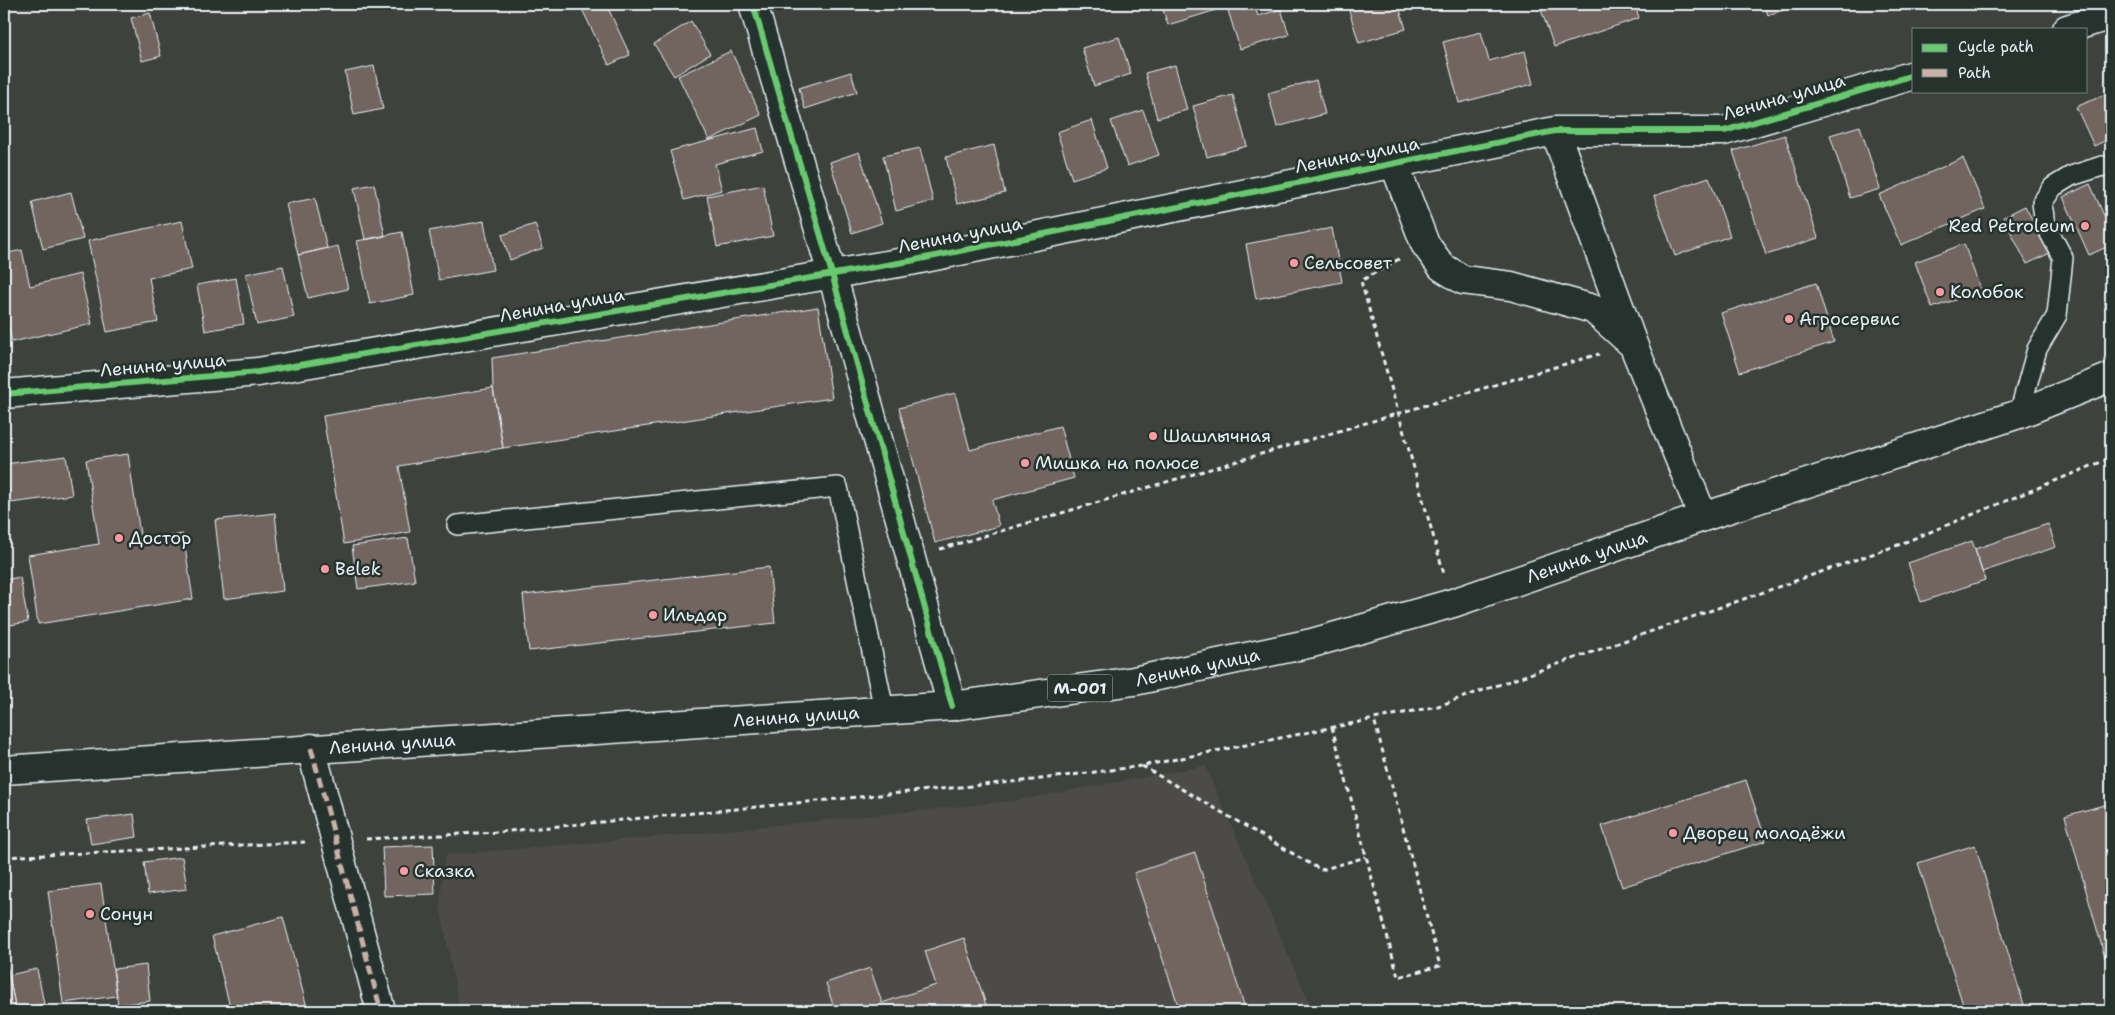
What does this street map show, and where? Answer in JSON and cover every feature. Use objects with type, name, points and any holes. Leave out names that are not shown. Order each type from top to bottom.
[{"type":"street","points":[[753,4],[832,274],[952,706]]},
{"type":"street","points":[[2070,28],[2099,19],[2111,12]]},
{"type":"street","name":"Ленина улица","points":[[4,394],[258,372],[910,261],[1555,131],[1724,131],[1912,75]]},
{"type":"street","points":[[1555,131],[1633,344],[1703,517]]},
{"type":"street","points":[[1394,163],[1425,244],[1442,267],[1464,280],[1511,286],[1593,309],[1633,344]]},
{"type":"street","name":"Ленина улица","points":[[4,770],[952,706],[1134,681],[1312,642],[1453,603],[1703,517],[2019,414],[2111,377]]},
{"type":"street","points":[[311,748],[381,1011]]},
{"type":"lane","points":[[2019,414],[2037,349],[2057,315],[2058,306],[2063,258],[2045,224],[2042,203],[2053,187],[2070,176],[2102,166],[2111,167]]},
{"type":"lane","points":[[457,525],[838,487],[884,710]]},
{"type":"path","points":[[1425,244],[1361,281],[1453,603]]},
{"type":"path","points":[[911,557],[1633,344]]},
{"type":"path","points":[[4,857],[509,831],[1033,780],[1142,766],[1438,706],[1889,548],[2111,458]]},
{"type":"path","points":[[1332,727],[1398,977],[1440,966],[1374,719]]},
{"type":"path","points":[[1142,766],[1321,870],[1366,857]]},
{"type":"shaded area","points":[[1205,766],[1313,1011],[460,1011],[440,905],[445,855],[669,836],[1013,801]]},
{"type":"building","points":[[606,4],[630,55],[609,65],[580,5]]},
{"type":"building","points":[[1161,4],[1214,4],[1216,10],[1168,25]]},
{"type":"building","points":[[1226,4],[1254,4],[1258,16],[1281,9],[1289,35],[1240,49]]},
{"type":"building","points":[[1347,4],[1398,4],[1406,29],[1359,43]]},
{"type":"building","points":[[1539,4],[1635,4],[1639,18],[1554,47]]},
{"type":"building","points":[[1764,4],[1802,4],[1768,15]]},
{"type":"building","points":[[150,13],[161,56],[142,61],[131,18]]},
{"type":"building","points":[[691,21],[710,54],[674,76],[654,44]]},
{"type":"building","points":[[1481,32],[1489,61],[1525,51],[1533,84],[1459,103],[1443,42]]},
{"type":"building","points":[[1119,37],[1131,74],[1094,86],[1082,48]]},
{"type":"building","points":[[731,51],[761,115],[709,140],[678,76]]},
{"type":"building","points":[[1175,65],[1187,110],[1157,118],[1145,73]]},
{"type":"building","points":[[374,66],[383,109],[354,115],[345,72]]},
{"type":"building","points":[[851,72],[857,92],[805,109],[799,88]]},
{"type":"building","points":[[1316,80],[1325,114],[1277,127],[1268,93]]},
{"type":"building","points":[[2111,92],[2111,138],[2094,146],[2076,107]]},
{"type":"building","points":[[1233,95],[1247,146],[1207,157],[1193,106]]},
{"type":"building","points":[[1143,110],[1159,155],[1127,166],[1111,121]]},
{"type":"building","points":[[1092,120],[1107,168],[1072,179],[1057,132]]},
{"type":"building","points":[[1860,126],[1880,189],[1850,198],[1830,135]]},
{"type":"building","points":[[757,128],[763,151],[715,164],[722,190],[684,200],[670,151]]},
{"type":"building","points":[[1785,135],[1818,238],[1766,255],[1733,151]]},
{"type":"building","points":[[994,145],[1005,193],[957,204],[946,157]]},
{"type":"building","points":[[920,148],[933,201],[896,211],[883,156]]},
{"type":"building","points":[[859,152],[882,223],[852,233],[830,162]]},
{"type":"building","points":[[1963,158],[1985,209],[1901,245],[1879,195]]},
{"type":"building","points":[[1709,177],[1730,236],[1675,256],[1654,196]]},
{"type":"building","points":[[374,184],[385,236],[365,240],[354,188]]},
{"type":"building","points":[[2090,184],[2111,231],[2111,245],[2089,255],[2063,197]]},
{"type":"building","points":[[763,185],[773,236],[717,247],[707,196]]},
{"type":"building","points":[[71,192],[83,239],[43,249],[32,202]]},
{"type":"building","points":[[315,198],[327,248],[298,255],[286,204]]},
{"type":"building","points":[[2025,206],[2050,253],[2027,264],[2003,217]]},
{"type":"building","points":[[182,221],[192,269],[149,278],[158,322],[107,332],[88,241]]},
{"type":"building","points":[[484,221],[493,270],[439,280],[429,231]]},
{"type":"building","points":[[535,224],[543,248],[510,260],[502,235]]},
{"type":"building","name":"Сельсовет","points":[[1332,228],[1342,282],[1256,299],[1246,244]]},
{"type":"building","points":[[402,232],[414,295],[370,304],[357,241]]},
{"type":"building","points":[[1964,244],[1981,291],[1932,308],[1915,262]]},
{"type":"building","points":[[338,246],[348,289],[308,298],[298,255]]},
{"type":"building","points":[[22,250],[30,286],[80,274],[92,324],[12,342],[4,308],[4,254]]},
{"type":"building","points":[[283,266],[294,317],[257,325],[246,274]]},
{"type":"building","points":[[236,278],[244,324],[205,331],[197,285]]},
{"type":"building","points":[[1816,283],[1834,342],[1740,372],[1721,313]]},
{"type":"building","points":[[818,307],[832,398],[503,448],[493,388],[492,358]]},
{"type":"building","points":[[493,388],[503,448],[399,466],[410,532],[344,544],[323,416]]},
{"type":"building","points":[[955,393],[970,450],[1060,426],[1074,478],[992,500],[999,526],[935,543],[899,408]]},
{"type":"building","name":"Достор","points":[[128,454],[141,541],[183,534],[193,599],[38,624],[28,555],[99,544],[86,460]]},
{"type":"building","points":[[66,456],[72,495],[10,503],[5,464]]},
{"type":"building","points":[[275,513],[283,591],[224,599],[215,520]]},
{"type":"building","points":[[2048,524],[2056,547],[1982,572],[1975,549]]},
{"type":"building","points":[[408,538],[415,581],[358,589],[352,546]]},
{"type":"building","points":[[1972,541],[1985,580],[1921,602],[1908,563]]},
{"type":"building","points":[[769,567],[775,623],[529,651],[523,595]]},
{"type":"building","points":[[20,577],[28,622],[4,626],[4,580]]},
{"type":"building","points":[[1746,780],[1766,841],[1622,887],[1602,826]]},
{"type":"building","points":[[2111,803],[2111,979],[2065,816]]},
{"type":"building","points":[[134,814],[137,837],[91,844],[87,820]]},
{"type":"building","points":[[433,845],[435,894],[384,896],[382,847]]},
{"type":"building","points":[[1975,845],[2025,1008],[2014,1011],[1965,1011],[1918,863]]},
{"type":"building","points":[[1195,853],[1246,1011],[1180,1011],[1134,873]]},
{"type":"building","points":[[182,857],[187,889],[148,894],[144,862]]},
{"type":"building","points":[[101,884],[117,996],[63,1003],[48,891]]},
{"type":"building","points":[[283,917],[308,1011],[231,1011],[212,936]]},
{"type":"building","points":[[964,938],[988,1011],[835,1011],[826,983],[870,968],[882,1003],[936,985],[925,951]]},
{"type":"building","points":[[4,949],[9,975],[16,1011],[4,1011]]},
{"type":"building","points":[[146,965],[150,1001],[118,1005],[113,969]]},
{"type":"building","points":[[37,969],[44,1004],[16,1010],[9,975]]},
{"type":"marked path","points":[[311,748],[381,1011]]},
{"type":"cycle path","points":[[753,4],[832,274],[952,706]]},
{"type":"cycle path","points":[[4,394],[258,372],[910,261],[1555,131],[1724,131],[1912,76]]},
{"type":"place","name":"Red Petroleum","points":[[2085,226]]},
{"type":"place","name":"Сельсовет","points":[[1294,263]]},
{"type":"place","name":"Колобок","points":[[1940,292]]},
{"type":"place","name":"Агросервис","points":[[1789,319]]},
{"type":"place","name":"Шашлычная","points":[[1153,436]]},
{"type":"place","name":"Мишка на полюсе","points":[[1025,463]]},
{"type":"place","name":"Достор","points":[[119,538]]},
{"type":"place","name":"Belek","points":[[325,569]]},
{"type":"place","name":"Ильдар","points":[[653,615]]},
{"type":"place","name":"Дворец молодёжи","points":[[1673,833]]},
{"type":"place","name":"Сказка","points":[[404,871]]},
{"type":"place","name":"Сонун","points":[[90,914]]}]
